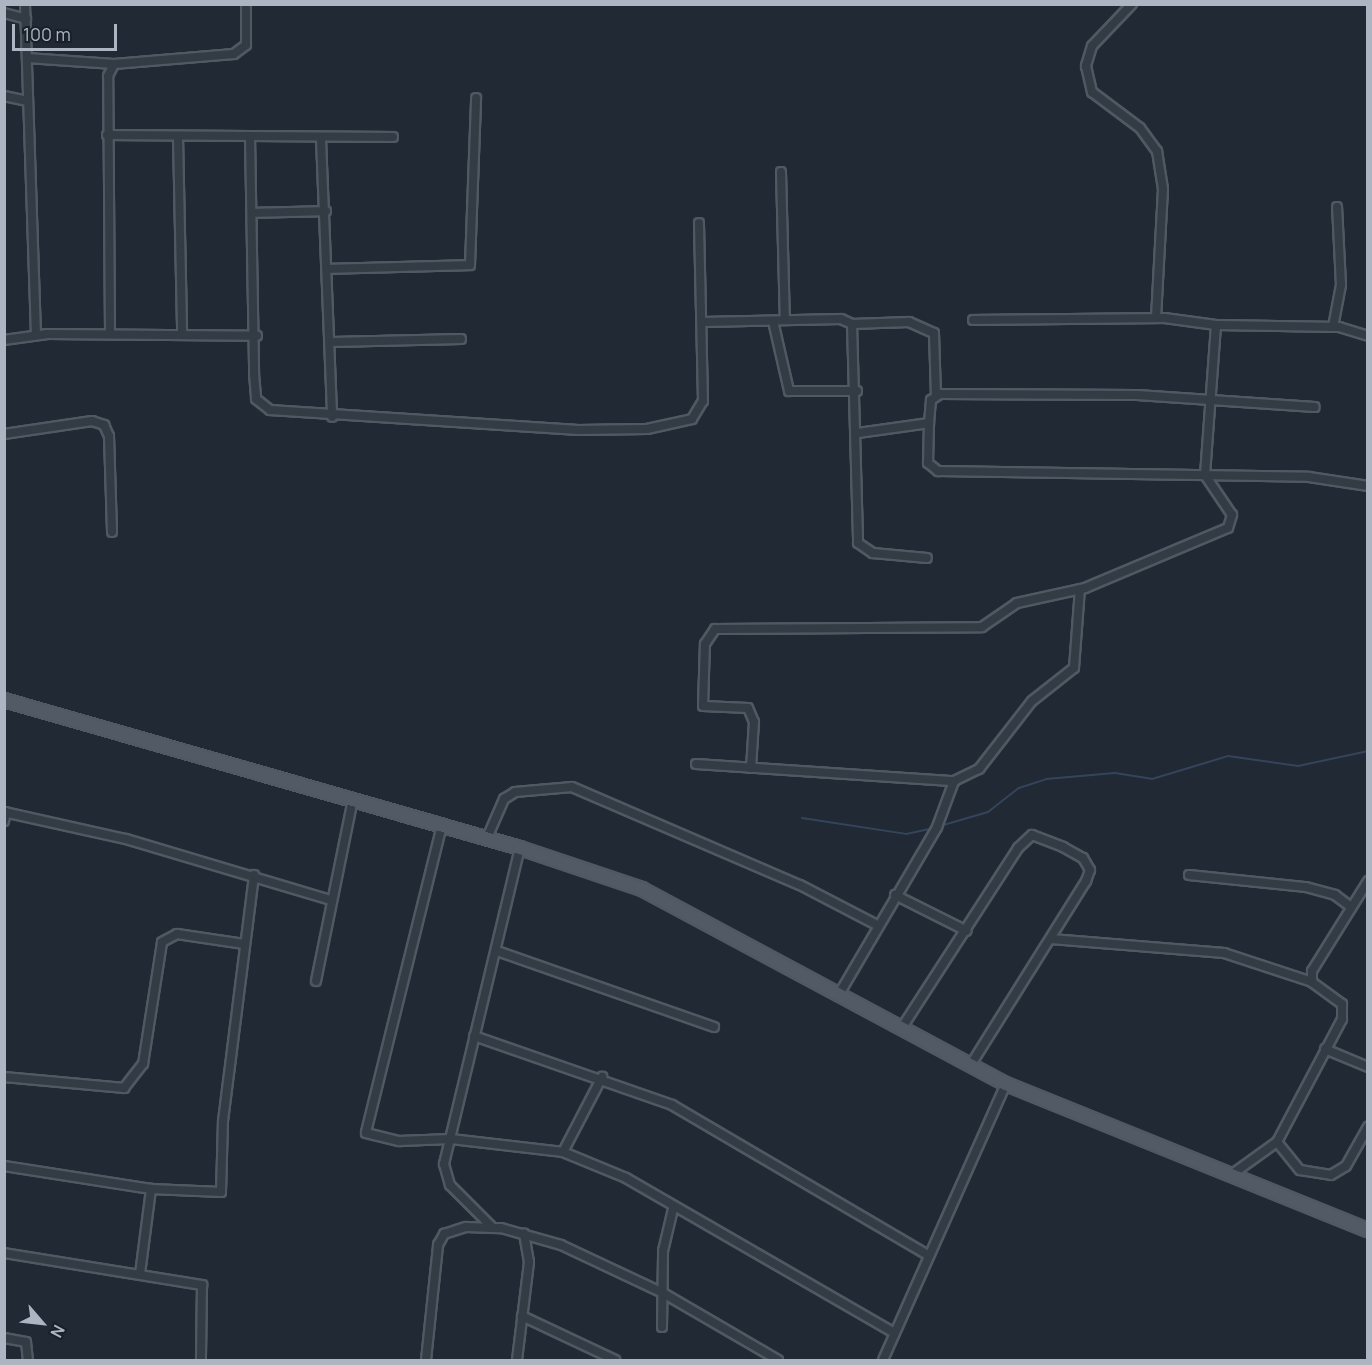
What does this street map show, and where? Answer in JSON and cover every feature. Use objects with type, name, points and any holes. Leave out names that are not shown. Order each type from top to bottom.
[{"type":"main road","points":[[4,700],[520,848],[690,911],[838,996],[1006,1084],[1368,1230]]},
{"type":"street","points":[[25,4],[36,335]]},
{"type":"street","points":[[27,58],[114,64],[242,52],[246,4]]},
{"type":"street","points":[[1132,4],[1092,46],[1086,66],[1092,92],[1140,128],[1157,151],[1163,189],[1156,318]]},
{"type":"street","points":[[4,14],[26,19]]},
{"type":"street","points":[[110,333],[107,135],[108,76],[114,64]]},
{"type":"street","points":[[4,96],[27,100]]},
{"type":"street","points":[[328,269],[470,265],[476,98]]},
{"type":"street","points":[[107,135],[321,139],[393,137]]},
{"type":"street","points":[[178,136],[182,334]]},
{"type":"street","points":[[250,136],[257,336],[254,374],[261,405],[332,417],[578,430],[647,429],[692,419],[703,401],[699,223]]},
{"type":"street","points":[[321,139],[332,342],[332,417]]},
{"type":"street","points":[[781,172],[786,320]]},
{"type":"street","points":[[1333,327],[1341,285],[1337,207]]},
{"type":"street","points":[[252,213],[326,211]]},
{"type":"street","points":[[973,320],[1156,318],[1216,325],[1333,327],[1368,336]]},
{"type":"street","points":[[703,322],[841,319],[852,324],[909,322],[933,333],[936,395],[929,423],[928,463],[934,470],[1205,475],[1368,486]]},
{"type":"street","points":[[773,321],[777,357],[789,391],[857,391]]},
{"type":"street","points":[[852,324],[857,391],[861,549],[927,558]]},
{"type":"street","points":[[751,768],[754,722],[748,708],[703,706],[705,644],[715,628],[982,627],[1017,603],[1080,590],[1228,528],[1232,515],[1205,475],[1216,325]]},
{"type":"street","points":[[4,340],[36,335],[110,333],[257,336]]},
{"type":"street","points":[[332,342],[461,339]]},
{"type":"street","points":[[936,395],[1212,399],[1315,407]]},
{"type":"street","points":[[4,434],[92,421],[104,425],[109,436],[112,532]]},
{"type":"street","points":[[858,433],[929,423]]},
{"type":"street","points":[[696,764],[954,782],[979,769],[1032,701],[1074,668],[1080,590]]},
{"type":"street","points":[[838,996],[895,895],[937,827],[954,782]]},
{"type":"street","points":[[487,838],[504,799],[515,792],[572,787],[716,847],[878,925]]},
{"type":"street","points":[[316,981],[330,900],[353,799]]},
{"type":"street","points":[[4,821],[5,812],[64,823],[254,875],[330,900]]},
{"type":"street","points":[[442,825],[366,1133],[399,1141],[451,1139],[563,1152],[626,1178],[674,1209],[895,1333]]},
{"type":"street","points":[[902,1029],[1032,835],[1083,858],[1090,870],[1051,939],[970,1066]]},
{"type":"street","points":[[493,1228],[445,1176],[474,1036],[497,951],[520,848]]},
{"type":"street","points":[[4,1166],[151,1189],[215,1195],[224,1186],[223,1121],[254,875]]},
{"type":"street","points":[[1189,875],[1306,887],[1335,895],[1351,907]]},
{"type":"street","points":[[1312,982],[1318,958],[1368,881]]},
{"type":"street","points":[[895,895],[967,931]]},
{"type":"street","points":[[4,1077],[124,1088],[143,1064],[162,942],[177,934],[244,944]]},
{"type":"street","points":[[1051,939],[1224,953],[1312,982],[1344,1010],[1277,1142],[1231,1175]]},
{"type":"street","points":[[497,951],[714,1027]]},
{"type":"street","points":[[474,1036],[602,1077],[672,1105],[929,1256]]},
{"type":"street","points":[[1325,1049],[1368,1067]]},
{"type":"street","points":[[563,1152],[602,1077]]},
{"type":"street","points":[[883,1360],[1006,1084]]},
{"type":"street","points":[[1277,1142],[1300,1170],[1331,1174],[1346,1166],[1368,1127]]},
{"type":"street","points":[[141,1274],[151,1189]]},
{"type":"street","points":[[662,1327],[663,1251],[674,1209]]},
{"type":"street","points":[[426,1360],[438,1245],[454,1228],[493,1228],[524,1233],[663,1293],[778,1360]]},
{"type":"street","points":[[517,1360],[529,1262],[524,1233]]},
{"type":"street","points":[[4,1253],[141,1274],[205,1287],[201,1360]]},
{"type":"street","points":[[522,1316],[610,1359]]},
{"type":"street","points":[[4,1338],[26,1342],[28,1360]]},
{"type":"waterway","points":[[940,826],[988,812],[1019,788],[1046,779],[1115,773],[1152,779],[1228,756],[1298,766],[1368,751]]},
{"type":"waterway","points":[[802,818],[906,834],[935,828]]}]
